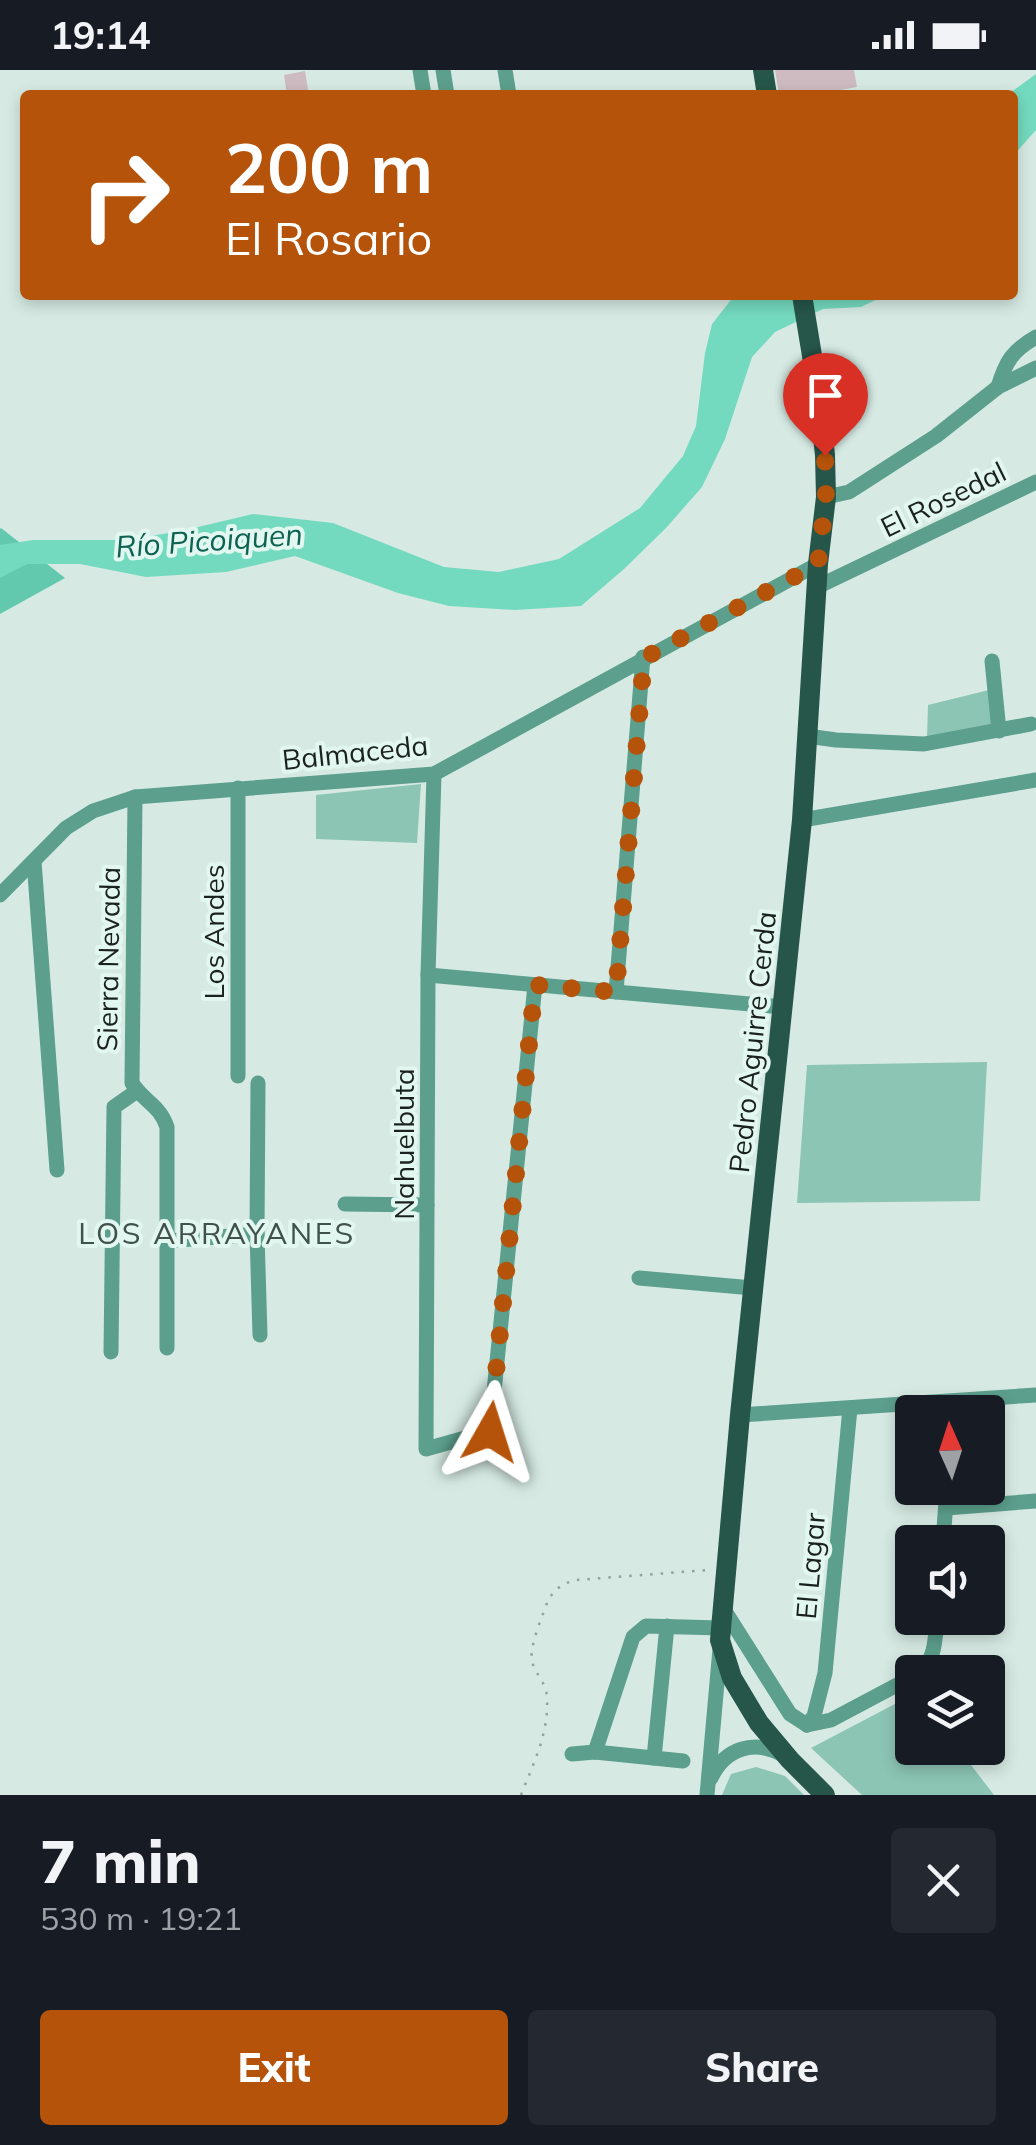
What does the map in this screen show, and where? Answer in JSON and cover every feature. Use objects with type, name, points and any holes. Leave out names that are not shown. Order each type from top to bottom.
[{"type":"main road","name":"Pedro Aguirre Cerda","points":[[721,1625],[802,820],[818,564],[826,497],[818,392],[803,300]]},
{"type":"main road","points":[[721,1625],[727,1666],[738,1689],[759,1723],[824,1795]]},
{"type":"street","points":[[998,388],[1004,368],[1018,348],[1036,337]]},
{"type":"street","points":[[826,497],[849,492],[936,436],[998,388],[1036,368]]},
{"type":"street","name":"El Rosedal","points":[[817,587],[1036,482]]},
{"type":"street","name":"Balmaceda","points":[[0,895],[66,828],[94,810],[135,797],[434,774],[818,564]]},
{"type":"street","points":[[616,992],[644,658]]},
{"type":"street","points":[[992,661],[1000,731]]},
{"type":"street","points":[[807,736],[924,744],[1031,724]]},
{"type":"street","name":"Nahuelbuta","points":[[434,774],[428,976],[426,1449],[490,1432],[535,985]]},
{"type":"street","points":[[802,820],[1036,780]]},
{"type":"street","name":"Los Andes","points":[[238,788],[238,1076]]},
{"type":"street","name":"Sierra Nevada","points":[[135,797],[132,1083],[136,1091]]},
{"type":"street","points":[[34,862],[57,1170]]},
{"type":"street","points":[[428,976],[784,1008]]},
{"type":"street","points":[[258,1083],[256,1234],[260,1336]]},
{"type":"street","points":[[111,1352],[114,1107],[136,1091],[163,1114],[167,1127],[167,1348]]},
{"type":"street","points":[[345,1204],[427,1205]]},
{"type":"street","points":[[166,1241],[256,1234]]},
{"type":"street","points":[[638,1278],[753,1288]]},
{"type":"street","points":[[1005,1399],[1036,1395]]},
{"type":"street","points":[[740,1416],[895,1407]]},
{"type":"street","name":"El Lagar","points":[[807,1725],[814,1716],[825,1673],[850,1408]]},
{"type":"street","points":[[946,1508],[1036,1501]]},
{"type":"street","points":[[944,1525],[946,1505]]},
{"type":"street","points":[[595,1752],[633,1636],[646,1626],[721,1625],[790,1714],[807,1725],[831,1720],[895,1686]]},
{"type":"street","name":"Pedro Aguirre Cerda","points":[[708,1792],[721,1625]]},
{"type":"street","points":[[654,1758],[667,1626]]},
{"type":"street","points":[[708,1792],[719,1764],[742,1748],[762,1747],[790,1760]]},
{"type":"street","points":[[572,1754],[595,1752],[682,1761]]},
{"type":"path","points":[[522,1795],[545,1730],[546,1688],[531,1656],[552,1594],[576,1580],[726,1570]]},
{"type":"shaded area","points":[[0,529],[65,578],[0,614]]},
{"type":"shaded area","points":[[989,690],[993,726],[927,737],[928,705]]},
{"type":"shaded area","points":[[421,784],[417,843],[316,839],[316,795]]},
{"type":"shaded area","points":[[987,1062],[980,1201],[797,1203],[807,1065]]},
{"type":"shaded area","points":[[895,1704],[895,1765],[971,1765],[994,1795],[862,1795],[811,1748]]},
{"type":"shaded area","points":[[756,1767],[785,1776],[804,1795],[722,1795],[731,1774]]},
{"type":"water","points":[[1036,74],[1036,130],[1018,150],[1018,90],[1014,90]]},
{"type":"water","name":"Río Picoiquen","points":[[731,300],[876,300],[861,307],[823,309],[775,332],[752,357],[725,439],[702,487],[666,528],[581,606],[515,610],[449,606],[398,593],[295,556],[226,572],[146,577],[80,564],[27,564],[0,578],[0,545],[33,540],[126,540],[253,514],[333,523],[444,567],[499,572],[559,559],[640,508],[683,456],[696,426],[712,324]]},
{"type":"building","points":[[775,70],[854,70],[857,87],[840,90],[778,90]]},
{"type":"building","points":[[305,71],[308,90],[286,90],[284,75]]},
{"type":"district","name":"LOS ARRAYANES","points":[[217,1233]]},
{"type":"route","points":[[490,1432],[535,985],[616,992],[644,658],[818,564],[826,497],[825,455]]}]
